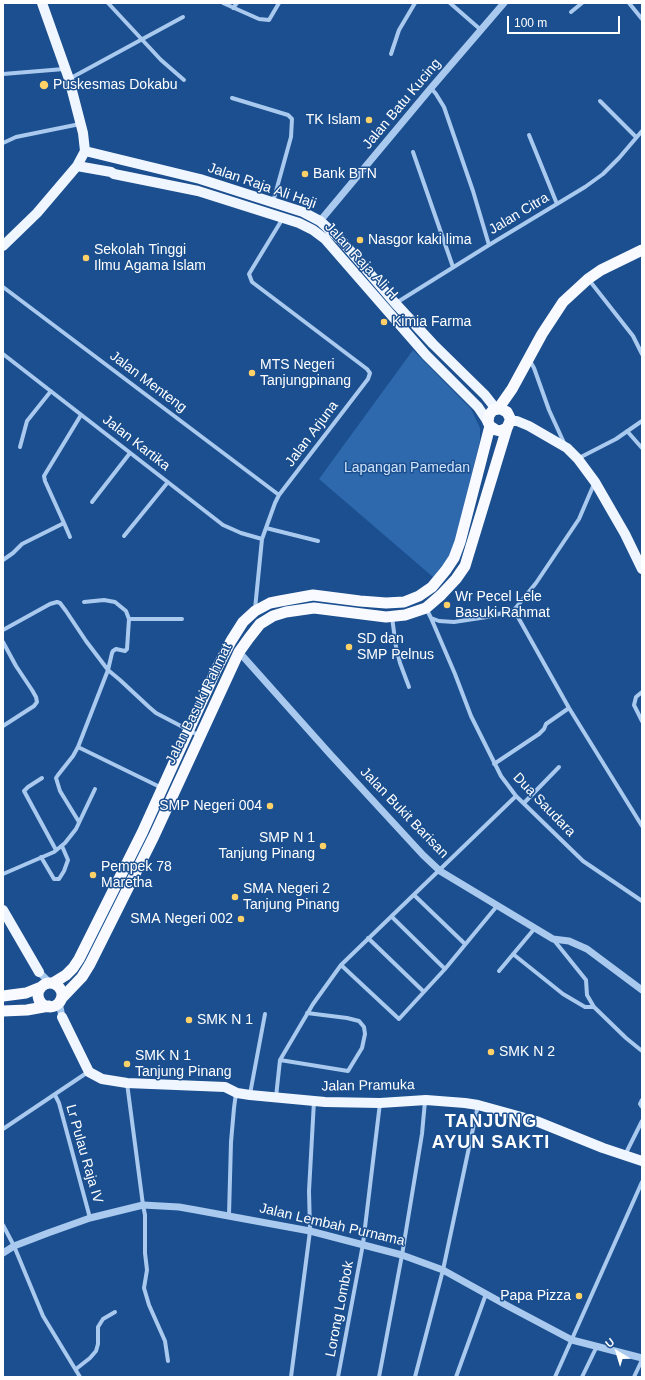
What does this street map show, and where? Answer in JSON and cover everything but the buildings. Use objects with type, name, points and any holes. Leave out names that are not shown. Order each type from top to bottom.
[{"type":"highway","points":[[497,409],[507,412],[509,422],[500,431],[493,428],[489,424],[489,415],[497,409],[512,389],[542,334],[563,302],[588,279],[611,265],[642,250]]},
{"type":"highway","name":"Jalan Basuki Rahmat","points":[[55,1004],[82,977],[90,964],[154,836],[239,652],[260,624],[274,616],[286,612],[314,608],[386,617],[428,613],[441,595],[456,579],[465,566],[509,422],[512,389]]},
{"type":"highway","name":"Jalan Basuki Rahmat","points":[[3,996],[26,993],[47,985],[66,975],[79,959],[142,833],[216,670],[244,622],[255,611],[280,601],[313,595],[386,603],[404,602],[419,596],[432,587],[454,558],[460,542],[489,424]]},
{"type":"highway","points":[[358,613],[360,601]]},
{"type":"highway","points":[[3,1011],[27,1010],[55,1004],[62,992],[60,988],[47,985],[39,992],[40,1000],[42,1003],[55,1004]]},
{"type":"main road","points":[[3,246],[37,213],[77,166],[85,151],[83,132],[67,74],[42,3]]},
{"type":"main road","name":"Jalan Raja Ali Haji","points":[[85,151],[200,179],[303,212],[320,221],[332,230],[395,303],[497,409]]},
{"type":"main road","name":"Jalan Raja Ali H","points":[[77,166],[198,191],[299,223],[313,230],[325,239],[426,355],[478,407],[489,424]]},
{"type":"main road","points":[[325,239],[332,230]]},
{"type":"main road","points":[[509,422],[517,421],[529,426],[567,448],[578,459],[595,482],[625,534],[642,569]]},
{"type":"main road","points":[[3,910],[39,972]]},
{"type":"main road","points":[[62,1017],[89,1072]]},
{"type":"main road","name":"Jalan Pramuka","points":[[89,1072],[102,1079],[127,1083],[225,1087],[236,1093],[314,1101],[380,1103],[426,1100],[478,1105],[536,1121],[602,1148],[642,1161]]},
{"type":"street","points":[[108,3],[161,60],[184,80]]},
{"type":"street","points":[[223,3],[259,19],[269,20],[279,3]]},
{"type":"street","points":[[233,8],[237,3]]},
{"type":"street","points":[[391,54],[399,30],[415,3]]},
{"type":"street","points":[[451,3],[481,30]]},
{"type":"street","name":"Jalan Batu Kucing","points":[[320,221],[504,3]]},
{"type":"street","points":[[571,12],[582,3]]},
{"type":"street","points":[[629,3],[642,19]]},
{"type":"street","points":[[3,74],[67,74],[142,39],[183,17]]},
{"type":"street","points":[[431,88],[444,108],[473,191],[489,245]]},
{"type":"street","points":[[232,98],[288,115],[292,119],[291,137],[273,202]]},
{"type":"street","points":[[600,101],[636,137]]},
{"type":"street","points":[[3,143],[6,140],[16,137],[80,124]]},
{"type":"street","name":"Jalan Citra","points":[[395,303],[585,187],[603,174],[642,131]]},
{"type":"street","points":[[529,135],[558,204]]},
{"type":"street","points":[[413,152],[453,267]]},
{"type":"street","name":"Jalan Arjuna","points":[[255,611],[262,539],[279,495],[368,379],[370,373],[368,368],[252,282],[249,274],[283,218]]},
{"type":"street","points":[[588,279],[633,336],[642,354]]},
{"type":"street","name":"Jalan Menteng","points":[[3,287],[279,495]]},
{"type":"street","name":"Jalan Kartika","points":[[3,354],[223,525],[241,533],[262,539]]},
{"type":"street","points":[[528,359],[534,368],[549,410],[567,448]]},
{"type":"street","points":[[20,447],[27,421],[50,391]]},
{"type":"street","points":[[70,537],[44,481],[44,476],[81,415]]},
{"type":"street","points":[[578,459],[600,448],[642,421]]},
{"type":"street","points":[[627,431],[642,448]]},
{"type":"street","points":[[92,502],[130,453]]},
{"type":"street","points":[[124,536],[168,482]]},
{"type":"street","points":[[428,613],[439,621],[454,622],[487,617],[514,610],[536,583],[579,519],[595,482]]},
{"type":"street","points":[[3,560],[22,544],[64,523]]},
{"type":"street","points":[[266,528],[318,541]]},
{"type":"street","points":[[79,822],[60,791],[56,778],[74,756],[108,670],[113,650],[127,649],[130,619],[126,611],[115,602],[104,600],[84,602]]},
{"type":"street","points":[[3,630],[50,604],[57,602],[66,611],[108,670],[148,707],[200,736]]},
{"type":"street","points":[[514,610],[569,708],[642,826]]},
{"type":"street","name":"Dua Saudara","points":[[428,613],[471,716],[501,776],[516,796],[583,861],[642,901]]},
{"type":"street","points":[[392,616],[396,648],[409,688]]},
{"type":"street","points":[[130,619],[182,619]]},
{"type":"street","points":[[3,642],[34,694],[37,702],[34,706],[3,726]]},
{"type":"street","name":"Jalan Bukit Barisan","points":[[239,652],[330,754],[423,855],[440,871],[553,939],[569,941],[587,949],[642,990]]},
{"type":"street","points":[[642,692],[636,697],[634,705],[642,722]]},
{"type":"street","points":[[494,764],[539,734],[544,729],[546,724],[569,708]]},
{"type":"street","points":[[78,747],[162,788]]},
{"type":"street","points":[[524,803],[559,767]]},
{"type":"street","points":[[42,778],[24,791],[56,850]]},
{"type":"street","points":[[3,874],[62,846],[71,837],[95,789]]},
{"type":"street","points":[[276,1097],[280,1060],[307,1013],[341,965],[516,796]]},
{"type":"street","points":[[41,857],[54,879],[59,879],[68,860],[62,846]]},
{"type":"street","points":[[414,895],[465,944]]},
{"type":"street","points":[[341,965],[399,1019],[423,991],[445,969],[497,906]]},
{"type":"street","points":[[392,917],[445,969]]},
{"type":"street","points":[[499,971],[535,928]]},
{"type":"street","points":[[368,938],[423,991]]},
{"type":"street","points":[[553,939],[586,980],[587,995],[594,1007],[626,1038],[642,1051]]},
{"type":"street","points":[[513,954],[564,994],[584,1007],[594,1007]]},
{"type":"street","points":[[39,972],[47,985]]},
{"type":"street","points":[[55,1004],[62,1017]]},
{"type":"street","points":[[280,1060],[348,1071],[362,1048],[365,1034],[364,1027],[359,1021],[307,1013]]},
{"type":"street","points":[[250,1095],[265,1014]]},
{"type":"street","points":[[3,1129],[89,1072]]},
{"type":"street","points":[[127,1083],[145,1215],[145,1253],[147,1270],[144,1288],[149,1305],[165,1341],[168,1361]]},
{"type":"street","points":[[229,1216],[231,1148],[236,1093]]},
{"type":"street","name":"Lr Pulau Raja IV","points":[[55,1095],[59,1103],[90,1218]]},
{"type":"street","points":[[379,1377],[402,1255],[422,1134],[426,1100]]},
{"type":"street","points":[[642,1100],[640,1104],[642,1107]]},
{"type":"street","points":[[291,1377],[310,1231],[309,1191],[314,1101]]},
{"type":"street","name":"Lorong Lombok","points":[[338,1377],[363,1244],[380,1103]]},
{"type":"street","points":[[415,1377],[443,1270],[478,1105]]},
{"type":"street","points":[[625,1155],[642,1122]]},
{"type":"street","points":[[555,1377],[642,1182]]},
{"type":"street","name":"Jalan Lembah Purnama","points":[[3,1253],[14,1246],[90,1218],[143,1205],[179,1207],[310,1231],[402,1255],[443,1270],[572,1340],[642,1359]]},
{"type":"street","points":[[3,1226],[14,1246],[43,1316],[76,1368],[80,1377]]},
{"type":"street","points":[[456,1377],[486,1294]]},
{"type":"street","points":[[76,1368],[90,1358],[96,1351],[98,1344],[98,1327],[103,1319],[115,1312]]},
{"type":"street","points":[[582,1377],[596,1346]]},
{"type":"street","points":[[634,1377],[642,1359]]},
{"type":"green space","name":"Lapangan Pamedan","points":[[413,350],[471,409],[480,428],[480,441],[452,553],[433,577],[319,479]]},
{"type":"place","name":"Puskesmas Dokabu","points":[[44,85]]},
{"type":"place","name":"TK Islam","points":[[369,120]]},
{"type":"place","name":"Bank BTN","points":[[305,174]]},
{"type":"place","name":"Nasgor kaki lima","points":[[360,240]]},
{"type":"place","name":"Sekolah Tinggi Ilmu Agama Islam","points":[[86,258]]},
{"type":"place","name":"Kimia Farma","points":[[384,322]]},
{"type":"place","name":"MTS Negeri Tanjungpinang","points":[[252,373]]},
{"type":"place","name":"Wr Pecel Lele Basuki Rahmat","points":[[447,605]]},
{"type":"place","name":"SD dan SMP Pelnus","points":[[349,647]]},
{"type":"place","name":"SMP Negeri 004","points":[[270,806]]},
{"type":"place","name":"SMP N 1 Tanjung Pinang","points":[[323,846]]},
{"type":"place","name":"Pempek 78 Maretha","points":[[93,875]]},
{"type":"place","name":"SMA Negeri 2 Tanjung Pinang","points":[[235,897]]},
{"type":"place","name":"SMA Negeri 002","points":[[241,919]]},
{"type":"place","name":"SMK N 1","points":[[189,1020]]},
{"type":"place","name":"SMK N 2","points":[[491,1052]]},
{"type":"place","name":"SMK N 1 Tanjung Pinang","points":[[127,1064]]},
{"type":"place","name":"Papa Pizza","points":[[579,1296]]},
{"type":"district","name":"TANJUNG AYUN SAKTI","points":[[491,1132]]}]
